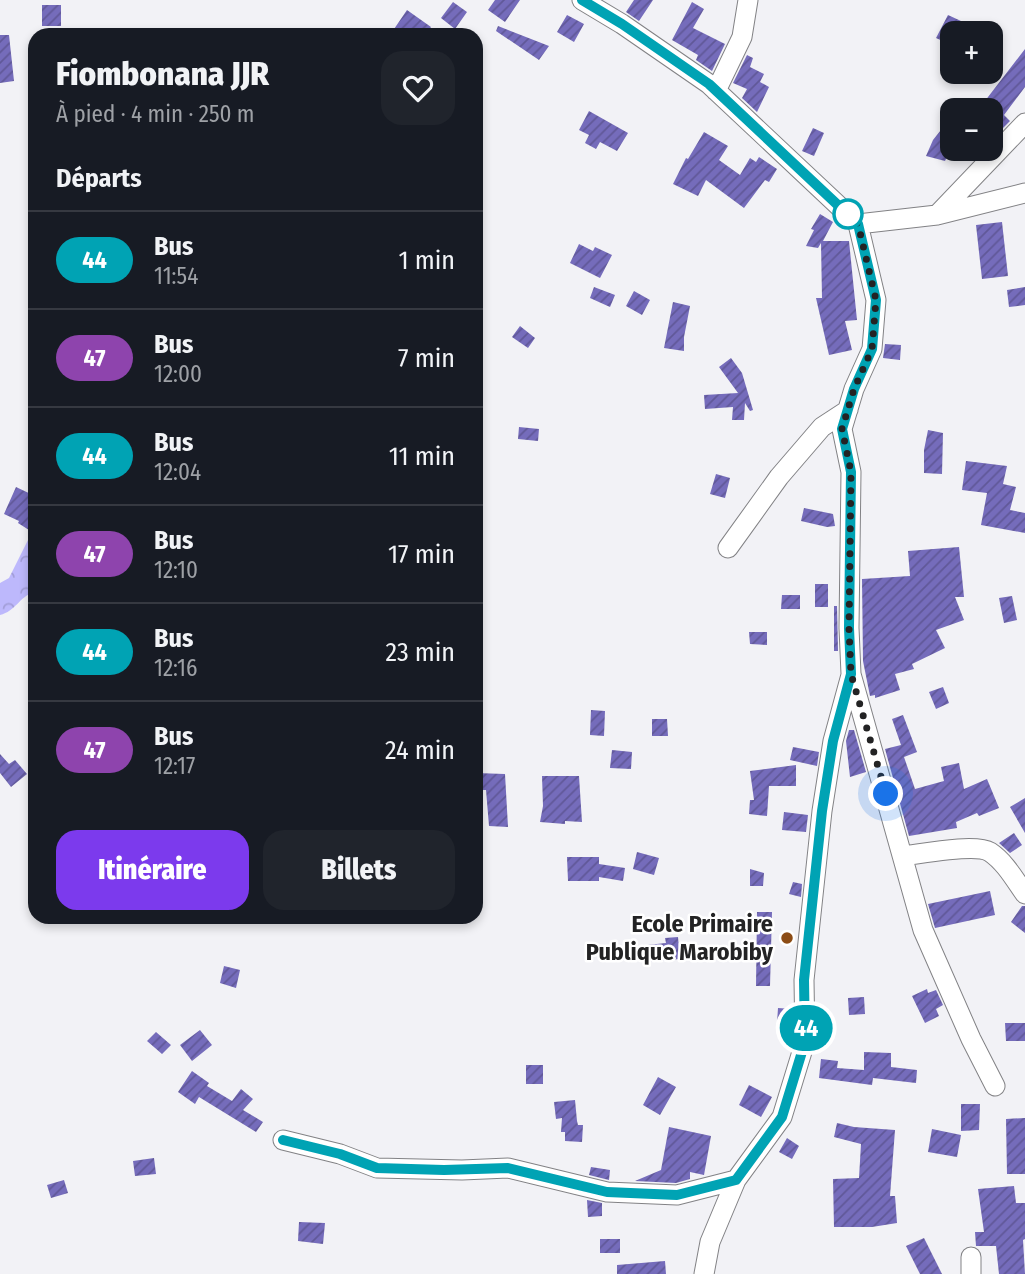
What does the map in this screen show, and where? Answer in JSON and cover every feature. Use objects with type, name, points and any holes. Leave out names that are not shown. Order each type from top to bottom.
[{"type":"street","points":[[582,0],[622,24],[716,91],[858,224],[876,300],[872,349],[854,389],[842,429],[851,472],[851,674],[923,930],[995,1086]]},
{"type":"street","points":[[716,91],[742,37],[748,0]]},
{"type":"street","points":[[937,215],[1025,123]]},
{"type":"street","points":[[858,224],[937,215],[1025,193]]},
{"type":"street","points":[[728,548],[779,477],[822,427],[848,410]]},
{"type":"street","points":[[704,1274],[710,1242],[736,1180],[782,1117],[805,1042],[804,980],[822,811],[833,741],[851,674]]},
{"type":"street","points":[[903,856],[960,849],[988,851],[1006,867],[1025,894]]},
{"type":"street","points":[[283,1140],[340,1154],[377,1168],[508,1168],[607,1192],[677,1195],[736,1180]]},
{"type":"green space","points":[[28,540],[28,595],[10,611],[0,615],[0,583],[9,578]]},
{"type":"building","points":[[495,0],[520,0],[505,22],[488,10]]},
{"type":"building","points":[[634,0],[653,0],[639,21],[626,12]]},
{"type":"building","points":[[453,2],[467,12],[456,28],[441,18]]},
{"type":"building","points":[[692,2],[704,9],[693,28],[725,44],[712,71],[696,60],[698,55],[672,40]]},
{"type":"building","points":[[42,5],[61,5],[61,26],[42,26]]},
{"type":"building","points":[[407,10],[431,27],[430,28],[395,28]]},
{"type":"building","points":[[567,15],[584,24],[574,42],[557,32]]},
{"type":"building","points":[[948,15],[961,21],[945,21]]},
{"type":"building","points":[[498,26],[549,46],[539,60],[496,31]]},
{"type":"building","points":[[0,35],[9,35],[14,81],[0,83]]},
{"type":"building","points":[[1025,49],[1025,87],[1004,115],[1010,121],[1003,128],[1003,98],[987,98],[998,84],[1003,84],[1003,78]]},
{"type":"building","points":[[747,55],[753,58],[750,67],[764,74],[760,82],[769,87],[757,112],[742,98],[747,89],[733,83]]},
{"type":"building","points":[[589,111],[628,133],[617,151],[600,142],[596,149],[585,143],[589,135],[579,130]]},
{"type":"building","points":[[813,128],[824,133],[814,156],[802,151]]},
{"type":"building","points":[[940,131],[940,160],[926,156]]},
{"type":"building","points":[[704,132],[728,146],[719,160],[740,175],[750,158],[756,162],[759,157],[777,169],[769,182],[765,180],[744,208],[706,180],[698,196],[673,184],[686,158],[688,159]]},
{"type":"building","points":[[820,214],[833,222],[823,241],[849,241],[857,320],[845,321],[852,350],[829,355],[816,298],[822,298],[821,243],[818,248],[806,246],[814,230],[811,229]]},
{"type":"building","points":[[1002,222],[1008,276],[982,279],[976,225]]},
{"type":"building","points":[[579,244],[593,251],[595,247],[612,255],[600,278],[570,263]]},
{"type":"building","points":[[594,287],[615,295],[610,307],[590,298]]},
{"type":"building","points":[[1025,287],[1025,305],[1009,307],[1007,290]]},
{"type":"building","points":[[634,291],[650,300],[642,315],[626,306]]},
{"type":"building","points":[[673,302],[690,306],[684,351],[664,348]]},
{"type":"building","points":[[520,326],[535,338],[528,348],[512,337]]},
{"type":"building","points":[[885,344],[901,345],[900,360],[883,358]]},
{"type":"building","points":[[731,358],[742,373],[753,410],[750,411],[745,403],[744,420],[732,420],[733,407],[705,409],[704,395],[738,393],[719,367]]},
{"type":"building","points":[[519,427],[539,429],[538,441],[518,439]]},
{"type":"building","points":[[928,430],[943,433],[942,474],[924,473],[924,450]]},
{"type":"building","points":[[966,461],[1007,466],[1003,484],[1016,487],[1010,510],[1025,513],[1025,533],[981,525],[987,493],[962,490]]},
{"type":"building","points":[[716,474],[730,478],[725,498],[710,494]]},
{"type":"building","points":[[16,487],[28,493],[28,529],[18,523],[19,521],[4,514]]},
{"type":"building","points":[[804,508],[833,514],[835,526],[827,527],[801,521]]},
{"type":"building","points":[[959,547],[964,597],[955,597],[964,620],[936,630],[945,648],[912,664],[914,669],[895,674],[900,690],[875,698],[875,695],[870,696],[863,661],[862,579],[910,576],[908,551]]},
{"type":"building","points":[[815,584],[828,584],[828,607],[815,607]]},
{"type":"building","points":[[782,595],[800,595],[800,609],[781,609]]},
{"type":"building","points":[[1012,596],[1017,620],[1004,623],[999,598]]},
{"type":"building","points":[[834,606],[837,606],[838,651],[834,651]]},
{"type":"building","points":[[749,632],[767,632],[767,645],[750,644]]},
{"type":"building","points":[[943,687],[949,703],[936,709],[929,692]]},
{"type":"building","points":[[591,710],[605,711],[604,736],[590,735]]},
{"type":"building","points":[[903,715],[917,752],[904,757],[915,789],[944,781],[941,767],[959,763],[964,789],[987,779],[999,808],[956,822],[957,828],[909,836],[885,749],[901,745],[892,719]]},
{"type":"building","points":[[652,719],[667,719],[668,736],[652,736]]},
{"type":"building","points":[[849,730],[854,730],[866,772],[850,777],[846,741]]},
{"type":"building","points":[[793,747],[819,752],[817,766],[790,760]]},
{"type":"building","points":[[612,750],[632,752],[631,769],[610,768]]},
{"type":"building","points":[[0,754],[9,764],[15,760],[27,774],[11,787],[0,773]]},
{"type":"building","points":[[796,765],[796,786],[769,786],[767,816],[749,814],[750,800],[754,800],[750,771]]},
{"type":"building","points":[[483,773],[505,774],[508,827],[489,826],[486,790],[483,790]]},
{"type":"building","points":[[542,776],[579,776],[582,822],[540,822],[543,806]]},
{"type":"building","points":[[1025,798],[1025,833],[1010,807]]},
{"type":"building","points":[[784,812],[808,815],[806,832],[782,830]]},
{"type":"building","points":[[1014,833],[1022,845],[1010,853],[999,843]]},
{"type":"building","points":[[637,852],[659,858],[654,875],[633,869]]},
{"type":"building","points":[[567,857],[599,857],[599,864],[625,868],[623,881],[599,877],[599,881],[568,881]]},
{"type":"building","points":[[750,869],[764,873],[763,886],[750,886]]},
{"type":"building","points":[[793,882],[802,884],[801,897],[789,894]]},
{"type":"building","points":[[990,891],[995,915],[935,928],[928,904]]},
{"type":"building","points":[[1022,906],[1025,906],[1025,933],[1011,922]]},
{"type":"building","points":[[757,912],[772,912],[770,986],[756,986]]},
{"type":"building","points":[[678,937],[680,959],[649,962],[647,945],[666,943],[665,938]]},
{"type":"building","points":[[224,966],[240,970],[236,988],[220,983]]},
{"type":"building","points":[[927,989],[928,993],[936,990],[943,1005],[936,1009],[939,1016],[925,1023],[912,996]]},
{"type":"building","points":[[864,997],[865,1014],[849,1015],[848,998]]},
{"type":"building","points":[[778,1008],[792,1009],[792,1024],[777,1023]]},
{"type":"building","points":[[1005,1023],[1025,1023],[1025,1041],[1006,1041]]},
{"type":"building","points":[[200,1030],[212,1045],[192,1061],[180,1045]]},
{"type":"building","points":[[156,1032],[171,1045],[162,1054],[147,1041]]},
{"type":"building","points":[[864,1052],[891,1053],[891,1067],[917,1070],[916,1083],[873,1078],[872,1085],[819,1078],[821,1059],[838,1061],[837,1068],[864,1070]]},
{"type":"building","points":[[526,1065],[543,1065],[543,1084],[526,1084]]},
{"type":"building","points":[[192,1071],[209,1083],[207,1086],[232,1101],[241,1089],[253,1099],[243,1110],[263,1122],[256,1132],[199,1097],[195,1104],[178,1092]]},
{"type":"building","points":[[658,1077],[676,1087],[660,1115],[643,1105]]},
{"type":"building","points":[[749,1085],[772,1097],[761,1117],[739,1105]]},
{"type":"building","points":[[575,1100],[578,1125],[583,1125],[582,1142],[565,1141],[565,1132],[561,1132],[562,1118],[556,1119],[554,1102]]},
{"type":"building","points":[[961,1104],[980,1104],[979,1130],[961,1131]]},
{"type":"building","points":[[1025,1118],[1025,1174],[1007,1174],[1006,1119]]},
{"type":"building","points":[[837,1123],[895,1130],[890,1196],[895,1196],[897,1223],[872,1227],[834,1227],[833,1179],[859,1178],[861,1144],[834,1137]]},
{"type":"building","points":[[669,1127],[711,1136],[704,1175],[690,1172],[690,1179],[676,1183],[635,1181],[661,1170]]},
{"type":"building","points":[[932,1129],[961,1135],[957,1157],[928,1152]]},
{"type":"building","points":[[787,1138],[799,1146],[792,1159],[779,1152]]},
{"type":"building","points":[[154,1158],[156,1174],[135,1176],[133,1161]]},
{"type":"building","points":[[591,1167],[610,1170],[609,1180],[589,1175]]},
{"type":"building","points":[[64,1180],[68,1193],[51,1198],[47,1185]]},
{"type":"building","points":[[1014,1186],[1016,1203],[1025,1203],[1025,1274],[999,1274],[996,1246],[976,1246],[975,1232],[984,1232],[978,1189]]},
{"type":"building","points":[[587,1200],[602,1203],[602,1216],[588,1217]]},
{"type":"building","points":[[299,1222],[325,1223],[323,1244],[298,1241]]},
{"type":"building","points":[[924,1238],[942,1274],[920,1274],[906,1246]]},
{"type":"building","points":[[600,1239],[620,1239],[620,1253],[600,1253]]},
{"type":"building","points":[[665,1261],[666,1274],[617,1274],[617,1265]]},
{"type":"bus line","name":"44","points":[[283,1140],[340,1154],[377,1168],[508,1168],[607,1192],[677,1195],[736,1180],[782,1117],[805,1042],[804,980],[822,811],[833,741],[851,674],[851,472],[842,429],[854,389],[872,349],[876,300],[858,224],[709,84],[582,0]]},
{"type":"place","name":"Ecole Primaire Publique Marobiby","points":[[787,938]]},
{"type":"route","points":[[848,214],[858,224],[876,300],[872,349],[854,389],[842,429],[851,472],[851,674],[886,794]]}]
